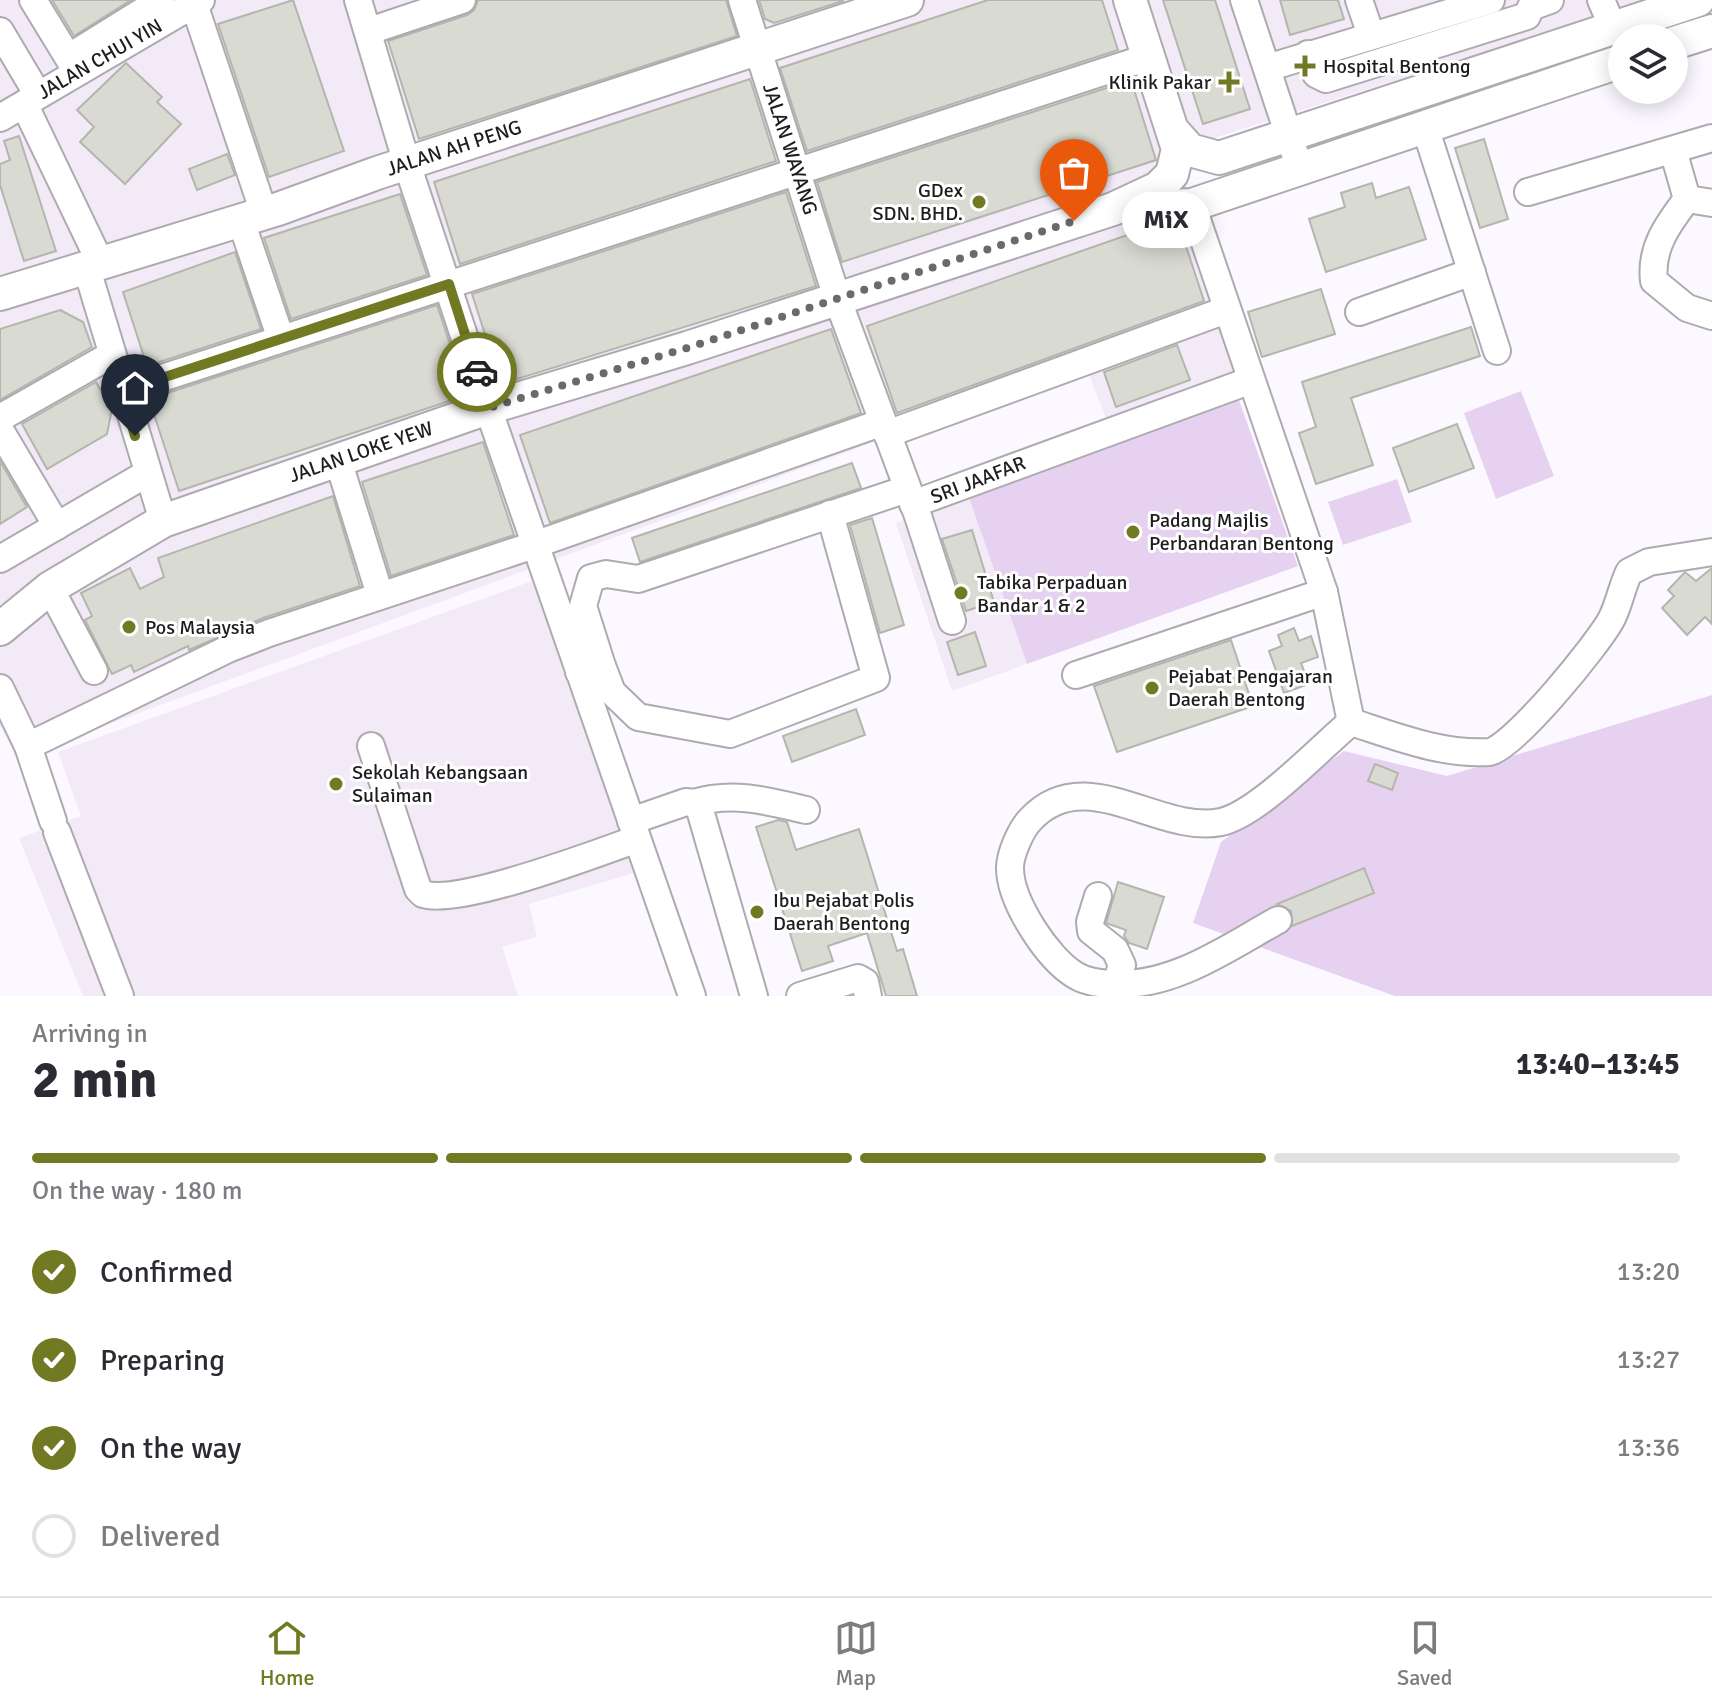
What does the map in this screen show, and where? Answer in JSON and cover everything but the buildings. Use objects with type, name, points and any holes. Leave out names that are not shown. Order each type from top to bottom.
[{"type":"main road","name":"JALAN AH PENG","points":[[0,294],[252,217],[907,0]]},
{"type":"main road","points":[[1113,209],[1158,188],[1172,174],[1178,149],[1130,0]]},
{"type":"main road","points":[[1173,131],[1190,150],[1219,158],[1288,135],[1607,14],[1698,0]]},
{"type":"main road","points":[[1688,39],[1712,31]]},
{"type":"main road","points":[[1113,209],[1192,205],[1608,66]]},
{"type":"main road","name":"JALAN LOKE YEW","points":[[0,629],[50,588],[163,521],[488,408],[687,348],[1113,209]]},
{"type":"street","points":[[33,0],[73,64],[161,0]]},
{"type":"street","points":[[358,0],[407,164],[534,545],[591,669],[612,692],[638,717],[730,734],[876,678],[830,514]]},
{"type":"street","points":[[369,31],[462,0]]},
{"type":"street","name":"JALAN WAYANG","points":[[742,0],[837,298]]},
{"type":"street","points":[[1244,0],[1300,169]]},
{"type":"street","points":[[1359,0],[1371,35]]},
{"type":"street","points":[[1267,68],[1491,0]]},
{"type":"street","points":[[1308,54],[1316,74],[1326,79],[1527,16],[1541,1]]},
{"type":"street","points":[[198,2],[281,339]]},
{"type":"street","name":"JALAN CHUI YIN","points":[[0,118],[33,104],[73,64],[198,2]]},
{"type":"street","points":[[0,31],[33,104],[93,264],[111,355],[163,521]]},
{"type":"street","points":[[122,391],[1149,57]]},
{"type":"street","points":[[1425,127],[1497,351]]},
{"type":"street","points":[[1528,192],[1712,138]]},
{"type":"street","points":[[1673,150],[1699,201],[1665,228],[1652,263],[1654,281],[1687,308],[1712,316]]},
{"type":"street","points":[[1192,205],[1249,381],[1324,592],[1351,722]]},
{"type":"street","points":[[1359,312],[1472,272]]},
{"type":"street","name":"SRI JAAFAR","points":[[837,298],[910,496],[1249,381]]},
{"type":"street","points":[[28,746],[228,649],[1226,310]]},
{"type":"street","points":[[0,418],[111,355]]},
{"type":"street","points":[[0,430],[57,526]]},
{"type":"street","points":[[338,460],[380,595]]},
{"type":"street","points":[[0,559],[146,474]]},
{"type":"street","points":[[692,996],[634,830],[591,669],[583,606],[591,578],[606,574],[638,579],[830,514],[910,496],[952,621]]},
{"type":"street","points":[[1351,722],[1441,749],[1492,752],[1520,733],[1614,616],[1629,572],[1649,562],[1712,552]]},
{"type":"street","points":[[50,588],[94,671]]},
{"type":"street","points":[[1076,675],[1324,592]]},
{"type":"street","points":[[0,688],[28,746],[120,996]]},
{"type":"street","points":[[1278,920],[1190,968],[1134,983],[1092,982],[1074,975],[1037,937],[1010,872],[1011,856],[1030,819],[1056,801],[1084,795],[1141,806],[1197,825],[1225,821],[1281,784],[1351,722]]},
{"type":"street","points":[[371,746],[418,889],[423,894],[437,897],[463,892],[634,830],[712,797],[736,797],[806,810]]},
{"type":"street","points":[[694,803],[700,810],[754,996]]},
{"type":"street","points":[[1098,896],[1090,922],[1091,931],[1115,950],[1122,965],[1116,984]]},
{"type":"street","points":[[800,996],[858,978],[865,982],[868,996]]},
{"type":"shaded area","points":[[0,0],[1113,0],[1234,371],[1107,421],[1085,364],[17,758],[0,726]]},
{"type":"shaded area","name":"Hospital Bentong","points":[[1147,0],[1648,0],[1214,138],[1190,131]]},
{"type":"shaded area","points":[[1521,391],[1554,476],[1496,499],[1464,413]]},
{"type":"shaded area","name":"Padang Majlis Perbandaran Bentong","points":[[1239,400],[1298,566],[1027,664],[969,498]]},
{"type":"shaded area","points":[[1397,479],[1412,522],[1343,545],[1328,502]]},
{"type":"shaded area","name":"Tabika Perpaduan Bandar 1 & 2","points":[[969,498],[1027,664],[952,691],[896,523]]},
{"type":"shaded area","name":"Sekolah Kebangsaan Sulaiman","points":[[532,581],[634,873],[529,904],[537,937],[502,947],[518,996],[83,996],[19,838],[81,816],[58,752]]},
{"type":"shaded area","points":[[1712,695],[1712,996],[1395,996],[1193,923],[1221,842],[1344,751],[1447,776]]},
{"type":"way so far","points":[[477,372],[488,408],[687,348],[1074,221]]},
{"type":"place","name":"Hospital Bentong","points":[[1305,66]]},
{"type":"place","name":"Klinik Pakar","points":[[1229,82]]},
{"type":"place","name":"GDex SDN. BHD.","points":[[979,202]]},
{"type":"place","name":"MiX","points":[[1074,221]]},
{"type":"place","name":"Padang Majlis Perbandaran Bentong","points":[[1133,532]]},
{"type":"place","name":"Tabika Perpaduan Bandar 1 & 2","points":[[961,593]]},
{"type":"place","name":"Pos Malaysia","points":[[129,627]]},
{"type":"place","name":"Pejabat Pengajaran Daerah Bentong","points":[[1152,688]]},
{"type":"place","name":"Sekolah Kebangsaan Sulaiman","points":[[336,784]]},
{"type":"place","name":"Ibu Pejabat Polis Daerah Bentong","points":[[757,912]]},
{"type":"route","points":[[135,436],[122,391],[449,284],[477,372]]}]
